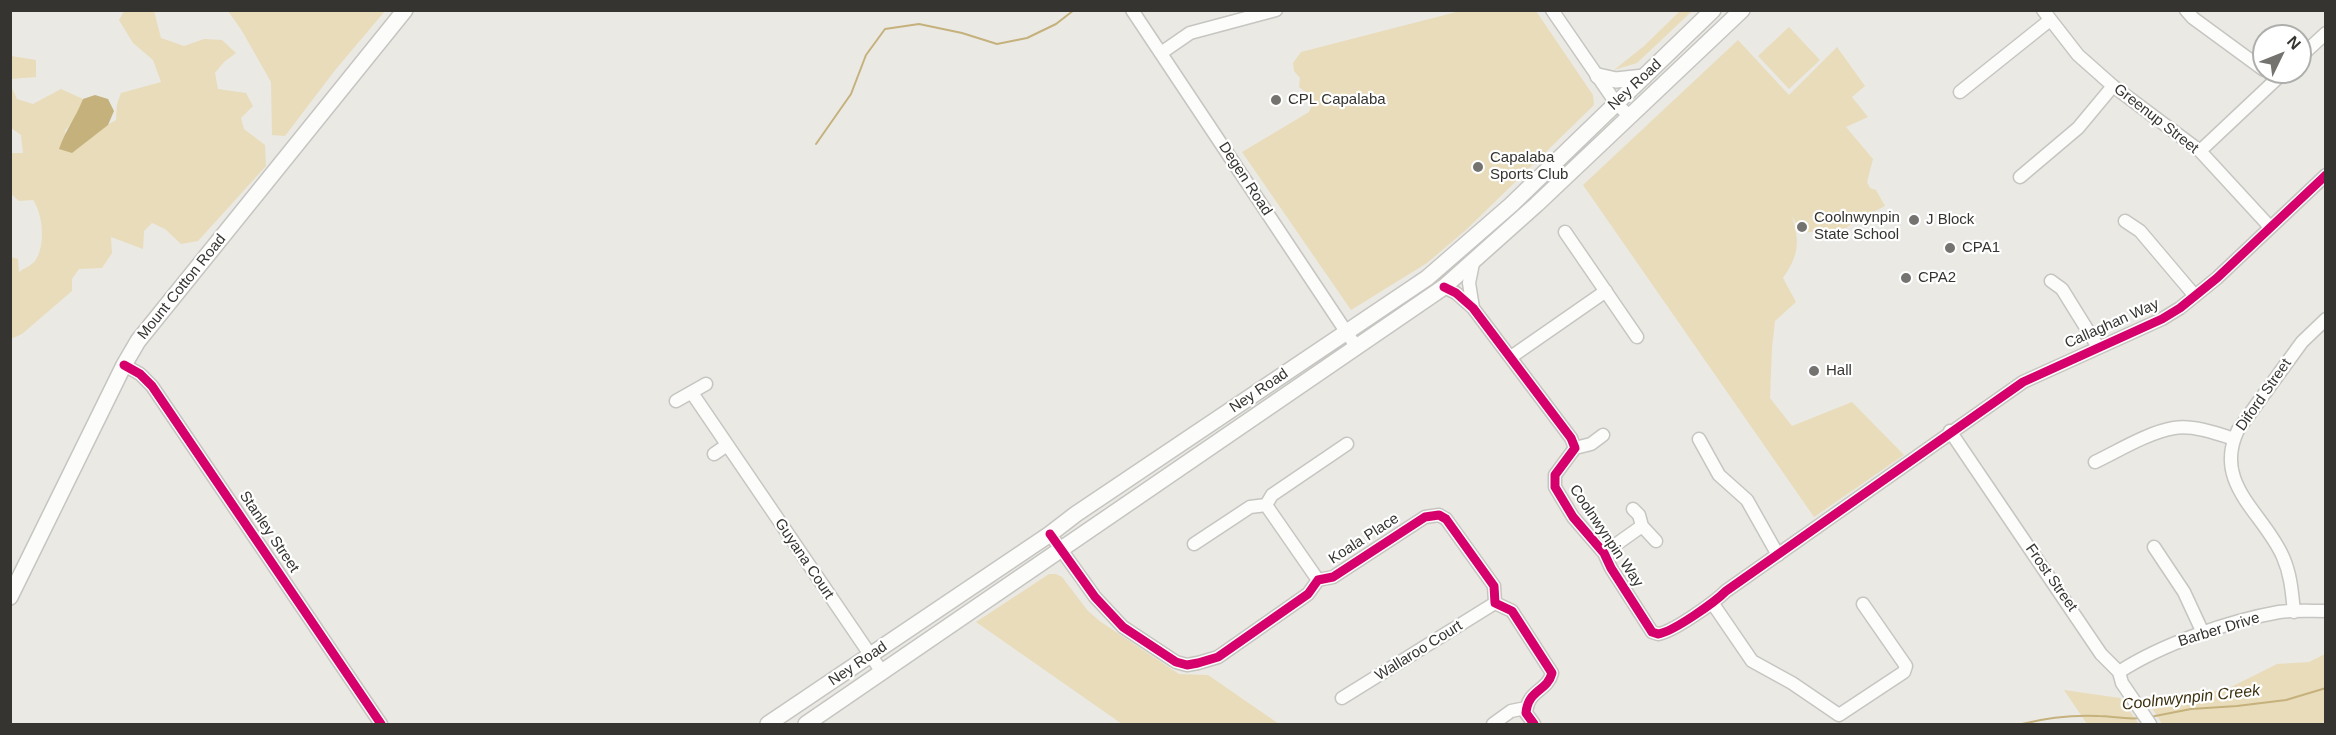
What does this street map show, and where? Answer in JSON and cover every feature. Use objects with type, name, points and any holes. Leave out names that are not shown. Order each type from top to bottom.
[{"type":"main road","name":"Mount Cotton Road","points":[[10,597],[138,341],[405,10]]},
{"type":"main road","name":"Ney Road","points":[[768,724],[1435,272],[1511,205],[1713,10]]},
{"type":"main road","name":"Ney Road","points":[[806,724],[1444,287],[1473,263],[1742,10]]},
{"type":"main road","points":[[1598,76],[1616,80],[1644,77]]},
{"type":"street","name":"Degen Road","points":[[1132,10],[1357,348]]},
{"type":"street","points":[[1161,53],[1190,33],[1276,10]]},
{"type":"street","points":[[1552,10],[1616,103],[1629,116]]},
{"type":"street","points":[[2186,10],[2193,18],[2252,59]]},
{"type":"street","points":[[1960,92],[2047,15]]},
{"type":"street","name":"Greenup Street","points":[[2047,15],[2078,55],[2113,86],[2200,151],[2270,227]]},
{"type":"street","points":[[2312,45],[2325,33]]},
{"type":"street","points":[[2200,151],[2263,84]]},
{"type":"street","points":[[2020,177],[2078,128],[2113,86]]},
{"type":"street","name":"Callaghan Way","points":[[1950,431],[2023,382],[2162,319],[2195,296],[2325,175]]},
{"type":"street","points":[[2125,221],[2140,231],[2195,296]]},
{"type":"street","points":[[1565,232],[1637,337]]},
{"type":"street","points":[[1473,263],[1469,284],[1473,308]]},
{"type":"street","points":[[2051,281],[2062,289],[2098,347]]},
{"type":"street","points":[[1444,287],[1456,293],[1473,308],[1571,438],[1575,448]]},
{"type":"street","points":[[1511,357],[1606,291]]},
{"type":"street","name":"Diford Street","points":[[2294,612],[2291,579],[2283,556],[2239,490],[2232,475],[2231,458],[2234,439],[2291,357],[2325,319]]},
{"type":"street","points":[[2315,329],[2325,338]]},
{"type":"street","name":"Stanley Street","points":[[124,365],[140,374],[152,386],[381,724]]},
{"type":"street","points":[[676,400],[706,384]]},
{"type":"street","name":"Guyana Court","points":[[692,393],[882,672]]},
{"type":"street","points":[[2095,462],[2174,428],[2193,428],[2234,439]]},
{"type":"street","name":"Coolnwynpin Way","points":[[1603,435],[1591,444],[1575,448],[1555,475],[1555,487],[1573,517],[1604,553],[1611,568],[1652,632],[1658,634],[1669,631],[1713,604],[1726,591],[1950,431]]},
{"type":"street","name":"Frost Street","points":[[1950,431],[2101,654],[2119,672],[2122,683],[2150,724]]},
{"type":"street","points":[[1699,440],[1719,475],[1747,500],[1778,555]]},
{"type":"street","points":[[1266,505],[1272,495],[1347,444]]},
{"type":"street","points":[[714,454],[727,445]]},
{"type":"street","points":[[1194,544],[1250,507],[1266,505]]},
{"type":"street","points":[[1266,505],[1318,580]]},
{"type":"street","points":[[1633,508],[1639,515],[1642,526],[1656,541]]},
{"type":"street","name":"Koala Place","points":[[1050,534],[1095,597],[1123,627],[1176,662],[1187,665],[1218,657],[1308,594],[1318,580],[1333,577],[1425,517],[1439,515],[1446,519],[1494,586],[1496,603]]},
{"type":"street","points":[[1604,553],[1642,526]]},
{"type":"street","points":[[2154,547],[2184,592],[2203,633]]},
{"type":"street","points":[[1496,603],[1512,611],[1552,673],[1550,682],[1532,695],[1526,708],[1526,713],[1534,724]]},
{"type":"street","name":"Wallaroo Court","points":[[1342,698],[1496,603]]},
{"type":"street","points":[[1713,604],[1752,661],[1792,683],[1839,720],[1904,672],[1906,666],[1863,604]]},
{"type":"street","name":"Barber Drive","points":[[2119,672],[2156,650],[2203,633],[2265,615],[2325,611]]},
{"type":"street","points":[[1493,724],[1511,711],[1526,708]]},
{"type":"shaded area","points":[[1464,10],[1536,11],[1593,95],[1594,105],[1467,229],[1427,263],[1351,310],[1242,152],[1309,112],[1313,102],[1308,94],[1299,87],[1300,78],[1294,71],[1293,63],[1301,52]]},
{"type":"shaded area","points":[[1681,10],[1692,11],[1637,63],[1614,70],[1644,46]]},
{"type":"shaded area","points":[[124,11],[154,11],[161,38],[184,46],[204,39],[222,40],[236,53],[215,73],[218,89],[246,93],[253,106],[241,118],[244,129],[265,145],[266,166],[198,241],[181,244],[165,229],[152,223],[144,231],[143,249],[111,237],[112,253],[102,268],[79,269],[72,279],[72,291],[22,334],[11,339],[11,257],[18,259],[19,272],[34,262],[41,247],[42,230],[39,213],[33,200],[19,201],[11,194],[11,153],[23,153],[21,135],[11,128],[10,84],[17,99],[33,104],[61,89],[83,99],[77,115],[65,131],[72,152],[99,130],[116,120],[117,104],[121,93],[161,82],[153,60],[133,43],[119,20]]},
{"type":"shaded area","points":[[228,11],[385,11],[336,69],[285,136],[272,135],[271,82]]},
{"type":"shaded area","points":[[1789,27],[1820,60],[1789,89],[1758,56]]},
{"type":"shaded area","points":[[1738,40],[1789,95],[1837,47],[1865,86],[1852,97],[1868,117],[1846,127],[1873,159],[1867,182],[1870,188],[1876,190],[1885,206],[1846,228],[1801,233],[1792,216],[1797,241],[1795,255],[1783,278],[1796,302],[1775,321],[1770,398],[1792,426],[1852,402],[1904,455],[1814,517],[1583,185]]},
{"type":"shaded area","points":[[11,56],[36,60],[36,77],[11,79]]},
{"type":"shaded area","points":[[95,95],[108,99],[114,111],[108,125],[72,153],[59,149],[83,99]]},
{"type":"shaded area","points":[[1049,574],[1062,577],[1088,611],[1101,622],[1179,674],[1208,675],[1279,724],[1122,724],[976,622]]},
{"type":"shaded area","points":[[2325,654],[2325,724],[2162,724],[2145,697],[2225,690],[2277,664],[2309,662]]},
{"type":"shaded area","points":[[2064,690],[2120,698],[2139,724],[2087,724]]},
{"type":"waterway","name":"Coolnwynpin Creek","points":[[816,144],[851,94],[866,55],[885,29],[919,24],[962,33],[997,44],[1027,38],[1056,24],[1074,10]]},
{"type":"waterway","name":"Coolnwynpin Creek","points":[[2150,717],[2191,709],[2286,700],[2326,688]]},
{"type":"waterway","name":"Coolnwynpin Creek","points":[[2022,724],[2079,716],[2141,718]]},
{"type":"cycle path","points":[[1444,287],[1456,293],[1473,308],[1571,438],[1575,448],[1555,475],[1555,487],[1573,517],[1604,553],[1611,568],[1652,632],[1658,634],[1673,628],[1704,609],[1726,591],[2023,382],[2162,319],[2180,308],[2217,278],[2326,175]]},
{"type":"cycle path","points":[[124,365],[140,374],[152,386],[381,724]]},
{"type":"cycle path","points":[[1050,534],[1095,597],[1123,627],[1176,662],[1187,665],[1218,657],[1308,594],[1318,580],[1333,577],[1425,517],[1439,515],[1446,519],[1494,586],[1495,603],[1512,611],[1552,673],[1550,679],[1527,705],[1526,713],[1534,724]]},
{"type":"place","name":"CPL Capalaba","points":[[1276,100]]},
{"type":"place","name":"Capalaba Sports Club","points":[[1478,167]]},
{"type":"place","name":"J Block","points":[[1914,220]]},
{"type":"place","name":"Coolnwynpin State School","points":[[1802,227]]},
{"type":"place","name":"CPA1","points":[[1950,248]]},
{"type":"place","name":"CPA2","points":[[1906,278]]},
{"type":"place","name":"Hall","points":[[1814,371]]}]
